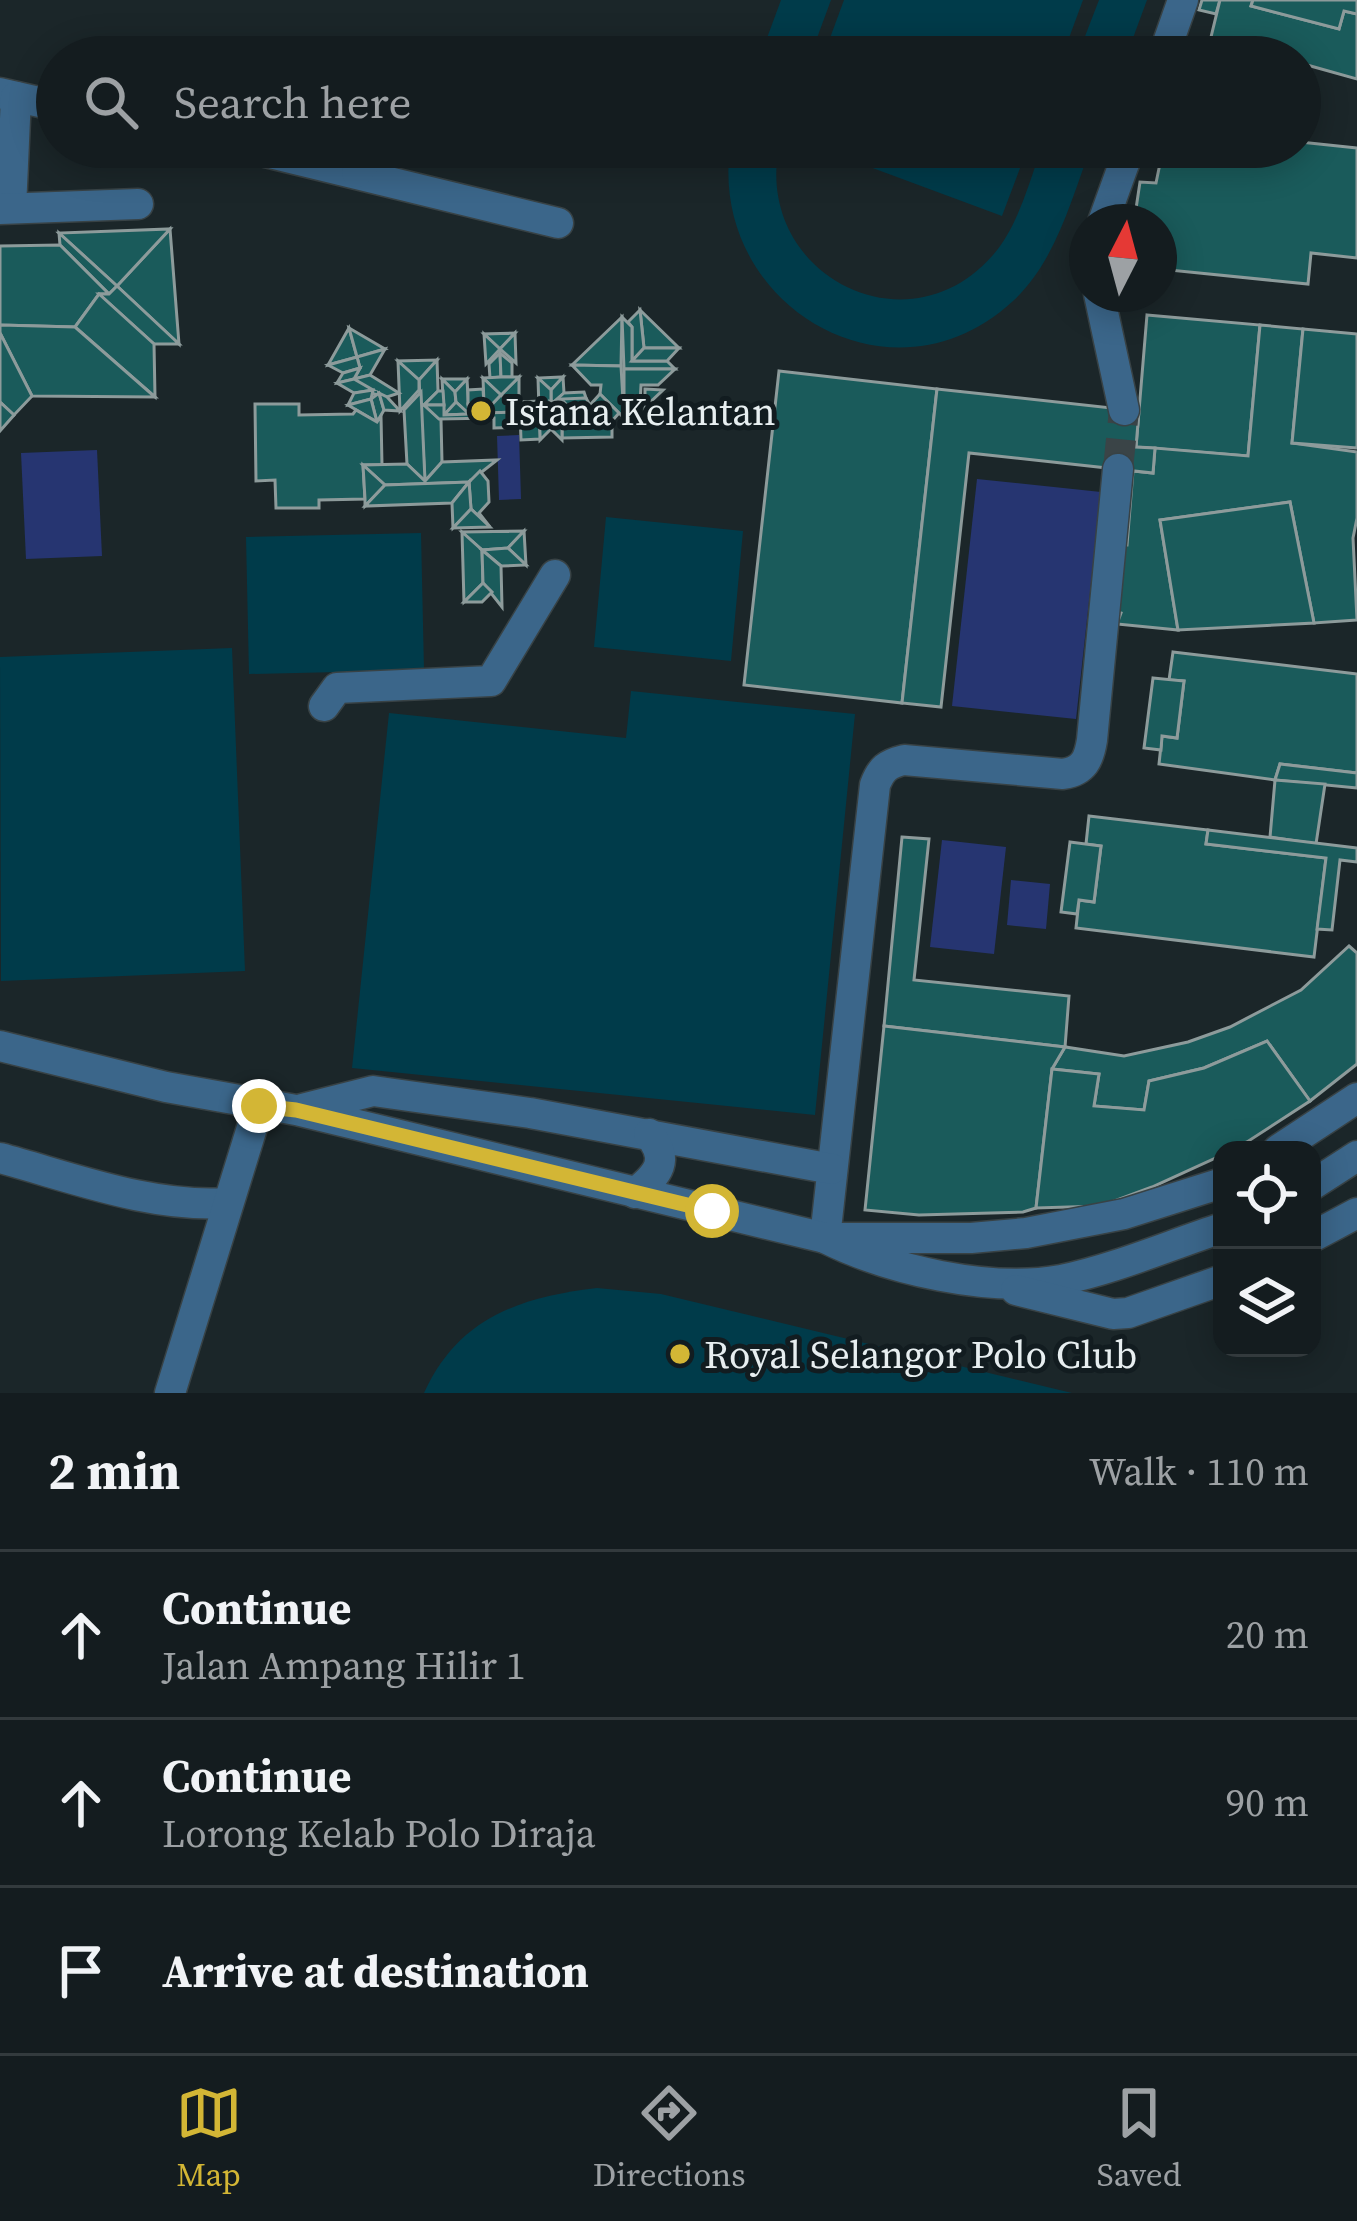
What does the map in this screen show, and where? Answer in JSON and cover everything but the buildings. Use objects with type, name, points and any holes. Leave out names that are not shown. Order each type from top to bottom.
[{"type":"street","points":[[1170,36],[1183,0]]},
{"type":"street","points":[[8,95],[6,208],[139,204]]},
{"type":"street","points":[[394,168],[558,223]]},
{"type":"street","points":[[1109,204],[1122,168]]},
{"type":"street","points":[[1103,312],[1124,410]]},
{"type":"street","points":[[825,1238],[875,785],[880,772],[904,760],[1064,774],[1083,766],[1092,740],[1118,469]]},
{"type":"street","points":[[324,706],[337,688],[491,682],[554,575]]},
{"type":"street","points":[[0,1046],[166,1087],[296,1110],[825,1238],[951,1278],[993,1283],[1060,1280],[1213,1231]]},
{"type":"street","points":[[296,1110],[373,1091],[832,1168]]},
{"type":"street","points":[[1292,1141],[1357,1098]]},
{"type":"street","points":[[170,1393],[259,1106]]},
{"type":"street","points":[[635,1193],[662,1165],[658,1145],[649,1134]]},
{"type":"street","points":[[1321,1179],[1357,1156]]},
{"type":"street","points":[[0,1158],[160,1201],[228,1203]]},
{"type":"street","points":[[825,1238],[971,1238],[1026,1233],[1124,1214],[1213,1186]]},
{"type":"street","points":[[1321,1233],[1357,1213]]},
{"type":"street","points":[[993,1283],[1113,1314],[1129,1313],[1213,1283]]},
{"type":"shaded area","points":[[781,0],[831,0],[818,36],[768,36]]},
{"type":"shaded area","points":[[844,0],[1083,0],[1070,36],[831,36]]},
{"type":"shaded area","points":[[1099,0],[1147,0],[1134,36],[1085,36]]},
{"type":"shaded area","points":[[730,168],[778,168],[777,192],[790,231],[813,263],[844,286],[881,298],[920,298],[958,284],[993,255],[1022,204],[1035,168],[1083,168],[1041,268],[1013,301],[966,333],[915,347],[865,344],[819,326],[779,296],[748,254],[731,204]]},
{"type":"shaded area","points":[[873,168],[1020,168],[1002,216]]},
{"type":"shaded area","points":[[606,517],[743,531],[731,661],[594,647]]},
{"type":"shaded area","points":[[421,533],[424,670],[249,674],[246,537]]},
{"type":"shaded area","points":[[232,648],[245,971],[1,981],[0,657]]},
{"type":"shaded area","points":[[631,691],[855,714],[815,1115],[352,1068],[389,713],[626,738]]},
{"type":"shaded area","name":"Royal Selangor Polo Club","points":[[597,1288],[661,1294],[1072,1393],[424,1393],[455,1346],[494,1316],[542,1298]]},
{"type":"water","points":[[519,435],[521,499],[499,500],[497,436]]},
{"type":"water","points":[[97,450],[102,556],[26,559],[21,453]]},
{"type":"water","points":[[977,479],[1101,492],[1076,719],[952,706]]},
{"type":"water","points":[[942,840],[1006,847],[994,954],[930,947]]},
{"type":"water","points":[[1011,880],[1050,884],[1046,929],[1007,925]]},
{"type":"tunnel","points":[[1118,469],[1124,410]]},
{"type":"place","name":"Istana Kelantan","points":[[481,411]]},
{"type":"place","name":"Royal Selangor Polo Club","points":[[680,1354]]},
{"type":"route","points":[[259,1106],[296,1110],[712,1211]]}]
